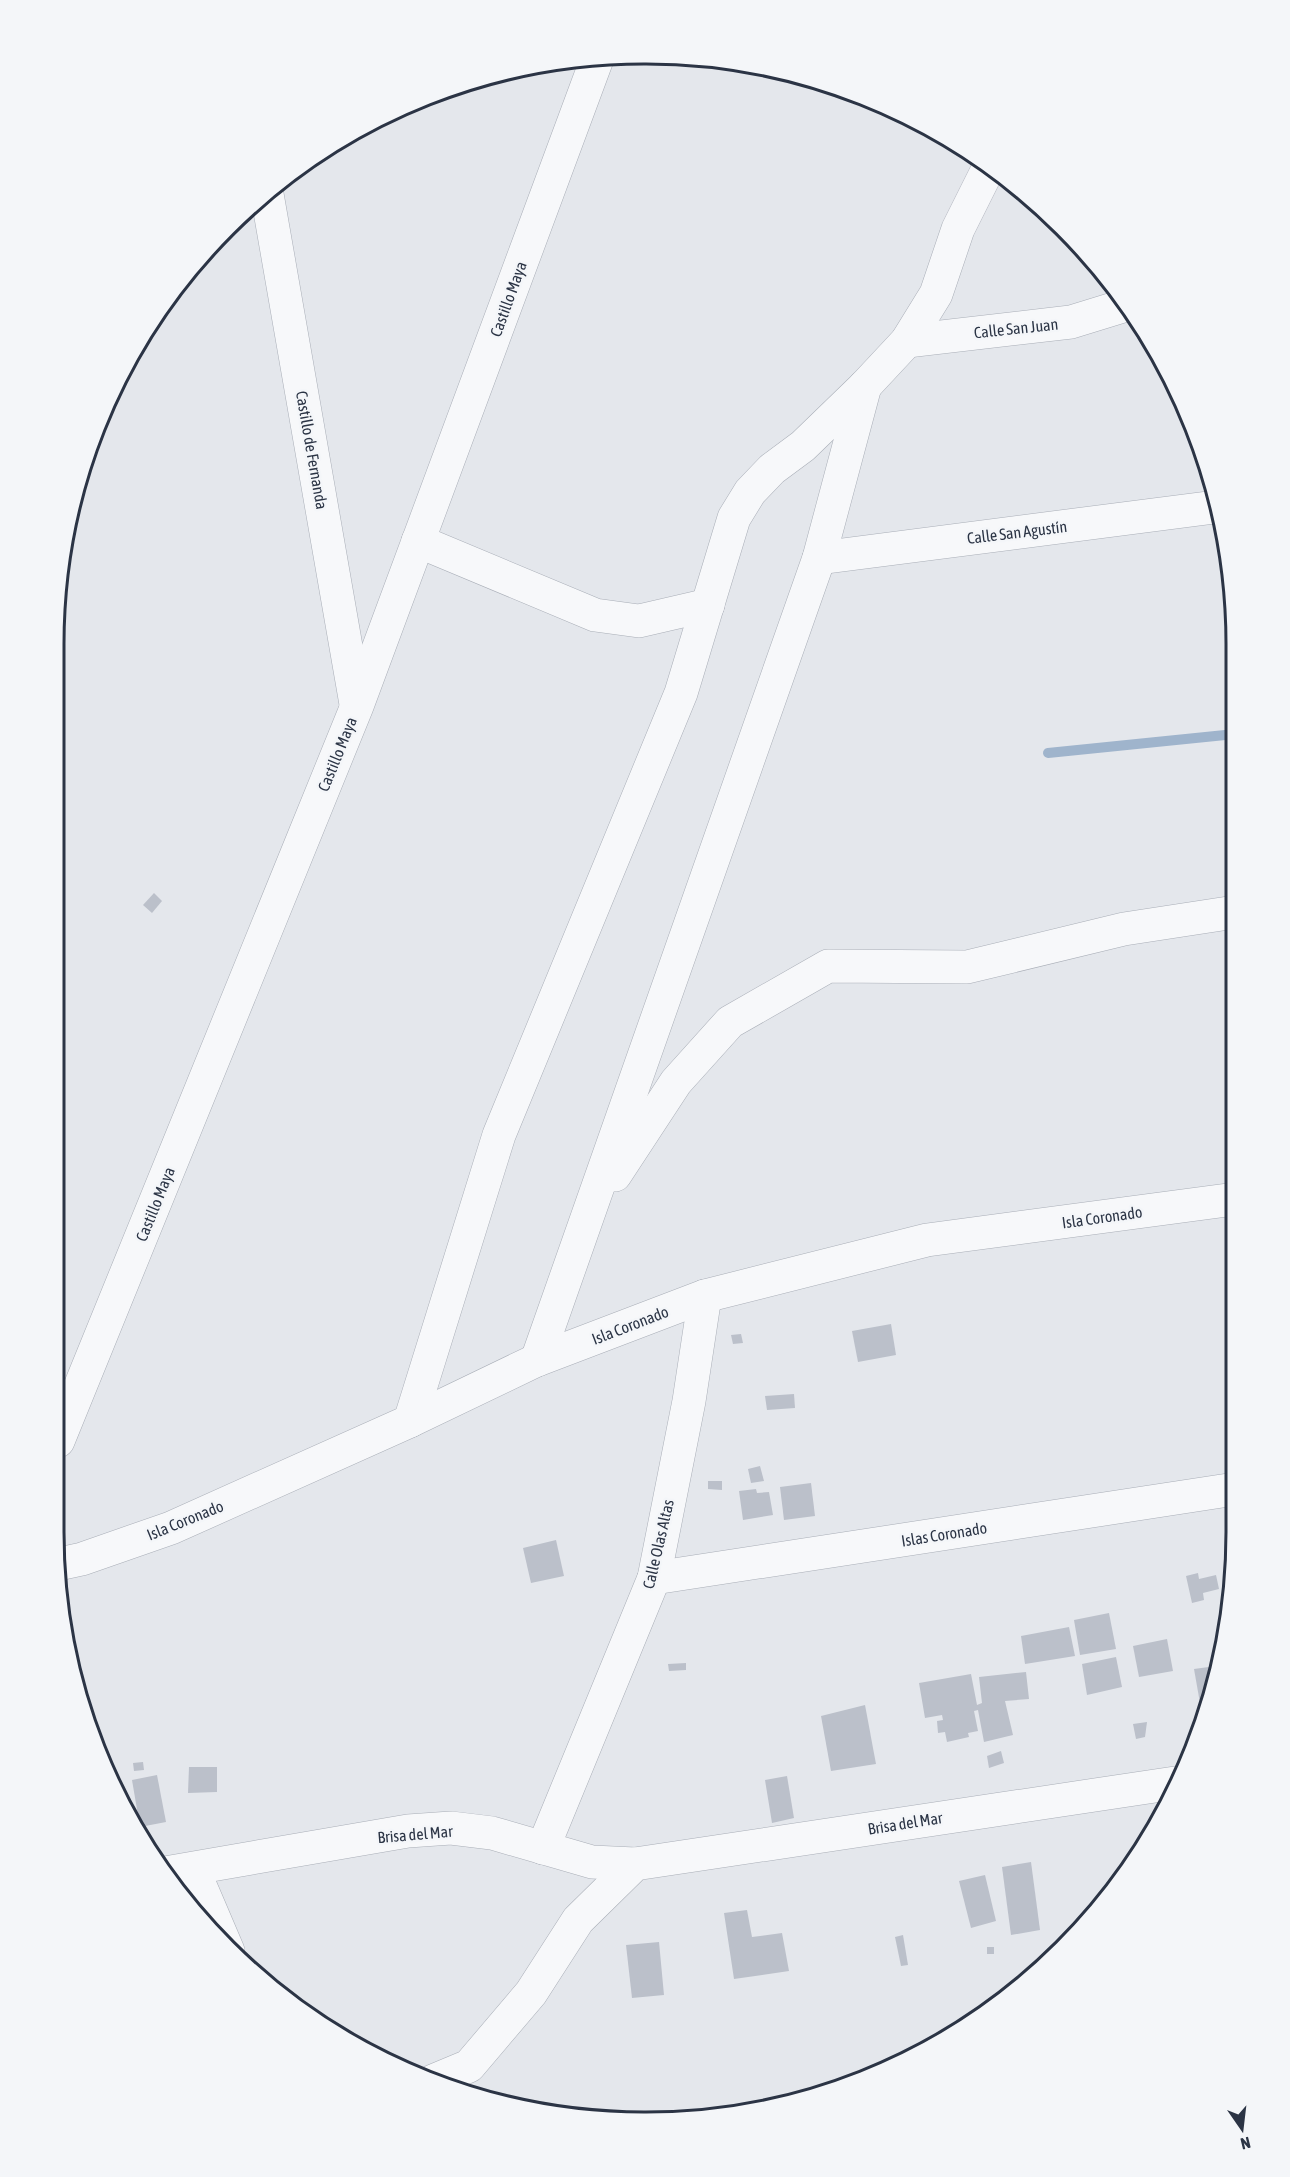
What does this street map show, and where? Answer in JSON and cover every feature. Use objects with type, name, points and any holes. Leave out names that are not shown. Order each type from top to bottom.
[{"type":"street","name":"Castillo Maya","points":[[64,1426],[357,706],[594,67]]},
{"type":"street","points":[[410,1421],[499,1135],[681,693],[734,518],[750,492],[865,386],[907,341],[936,294],[958,229],[986,175]]},
{"type":"street","name":"Castillo de Fernanda","points":[[269,203],[357,706]]},
{"type":"street","name":"Calle San Juan","points":[[907,341],[1071,322],[1118,308]]},
{"type":"street","points":[[537,1360],[819,558],[865,386]]},
{"type":"street","name":"Calle San Agustín","points":[[819,558],[1209,508]]},
{"type":"street","points":[[418,540],[595,615],[639,621],[708,605]]},
{"type":"street","points":[[586,1220],[676,1082],[730,1022],[828,966],[967,968],[1124,929],[1226,913]]},
{"type":"street","name":"Isla Coronado","points":[[66,1563],[171,1528],[410,1421],[537,1360],[705,1296],[927,1240],[1226,1200]]},
{"type":"street","name":"Calle Olas Altas","points":[[543,1848],[654,1578],[689,1401],[705,1296]]},
{"type":"street","name":"Islas Coronado","points":[[654,1578],[1226,1490]]},
{"type":"street","name":"Brisa del Mar","points":[[197,1901],[179,1871],[408,1831],[440,1829],[492,1833],[592,1862],[635,1864],[1168,1784]]},
{"type":"street","points":[[444,2076],[469,2066],[531,1993],[578,1920],[635,1864]]},
{"type":"building","points":[[154,893],[162,901],[152,913],[143,905]]},
{"type":"building","points":[[891,1324],[896,1355],[858,1362],[852,1331]]},
{"type":"building","points":[[741,1334],[743,1343],[733,1344],[731,1335]]},
{"type":"building","points":[[794,1394],[795,1408],[767,1410],[765,1396]]},
{"type":"building","points":[[760,1466],[764,1481],[751,1483],[748,1469]]},
{"type":"building","points":[[708,1481],[722,1481],[722,1490],[708,1489]]},
{"type":"building","points":[[811,1483],[815,1516],[784,1520],[780,1487]]},
{"type":"building","points":[[756,1489],[757,1493],[769,1492],[773,1515],[743,1520],[739,1491]]},
{"type":"building","points":[[556,1540],[564,1576],[531,1583],[523,1548]]},
{"type":"building","points":[[1198,1573],[1199,1579],[1216,1575],[1219,1589],[1203,1593],[1204,1600],[1192,1603],[1186,1576]]},
{"type":"building","points":[[1109,1613],[1116,1649],[1080,1655],[1074,1620]]},
{"type":"building","points":[[1069,1627],[1075,1656],[1025,1664],[1021,1636]]},
{"type":"building","points":[[1167,1639],[1173,1671],[1139,1677],[1133,1646]]},
{"type":"building","points":[[1116,1657],[1122,1687],[1087,1695],[1082,1664]]},
{"type":"building","points":[[686,1663],[686,1670],[669,1671],[668,1664]]},
{"type":"building","points":[[1209,1667],[1200,1702],[1194,1669]]},
{"type":"building","points":[[1026,1672],[1029,1699],[1005,1701],[1013,1735],[984,1742],[978,1710],[974,1711],[978,1731],[968,1733],[969,1737],[947,1742],[945,1732],[938,1733],[937,1721],[943,1720],[942,1715],[925,1718],[919,1683],[971,1674],[977,1705],[982,1703],[979,1677]]},
{"type":"building","points":[[865,1705],[876,1764],[831,1771],[821,1716]]},
{"type":"building","points":[[1147,1722],[1145,1737],[1136,1739],[1133,1724]]},
{"type":"building","points":[[1001,1751],[1004,1763],[989,1768],[987,1756]]},
{"type":"building","points":[[143,1762],[144,1770],[134,1771],[133,1763]]},
{"type":"building","points":[[189,1767],[217,1767],[217,1792],[188,1793]]},
{"type":"building","points":[[157,1775],[166,1822],[145,1826],[138,1814],[132,1780]]},
{"type":"building","points":[[787,1776],[794,1818],[772,1823],[765,1780]]},
{"type":"building","points":[[1031,1862],[1040,1930],[1011,1935],[1002,1867]]},
{"type":"building","points":[[985,1875],[996,1921],[971,1928],[959,1881]]},
{"type":"building","points":[[747,1910],[752,1937],[782,1933],[789,1971],[734,1979],[724,1913]]},
{"type":"building","points":[[903,1935],[908,1965],[901,1966],[895,1937]]},
{"type":"building","points":[[659,1942],[664,1995],[632,1998],[626,1945]]},
{"type":"building","points":[[987,1947],[994,1947],[994,1954],[987,1954]]},
{"type":"waterway","points":[[1048,753],[1226,735]]}]
